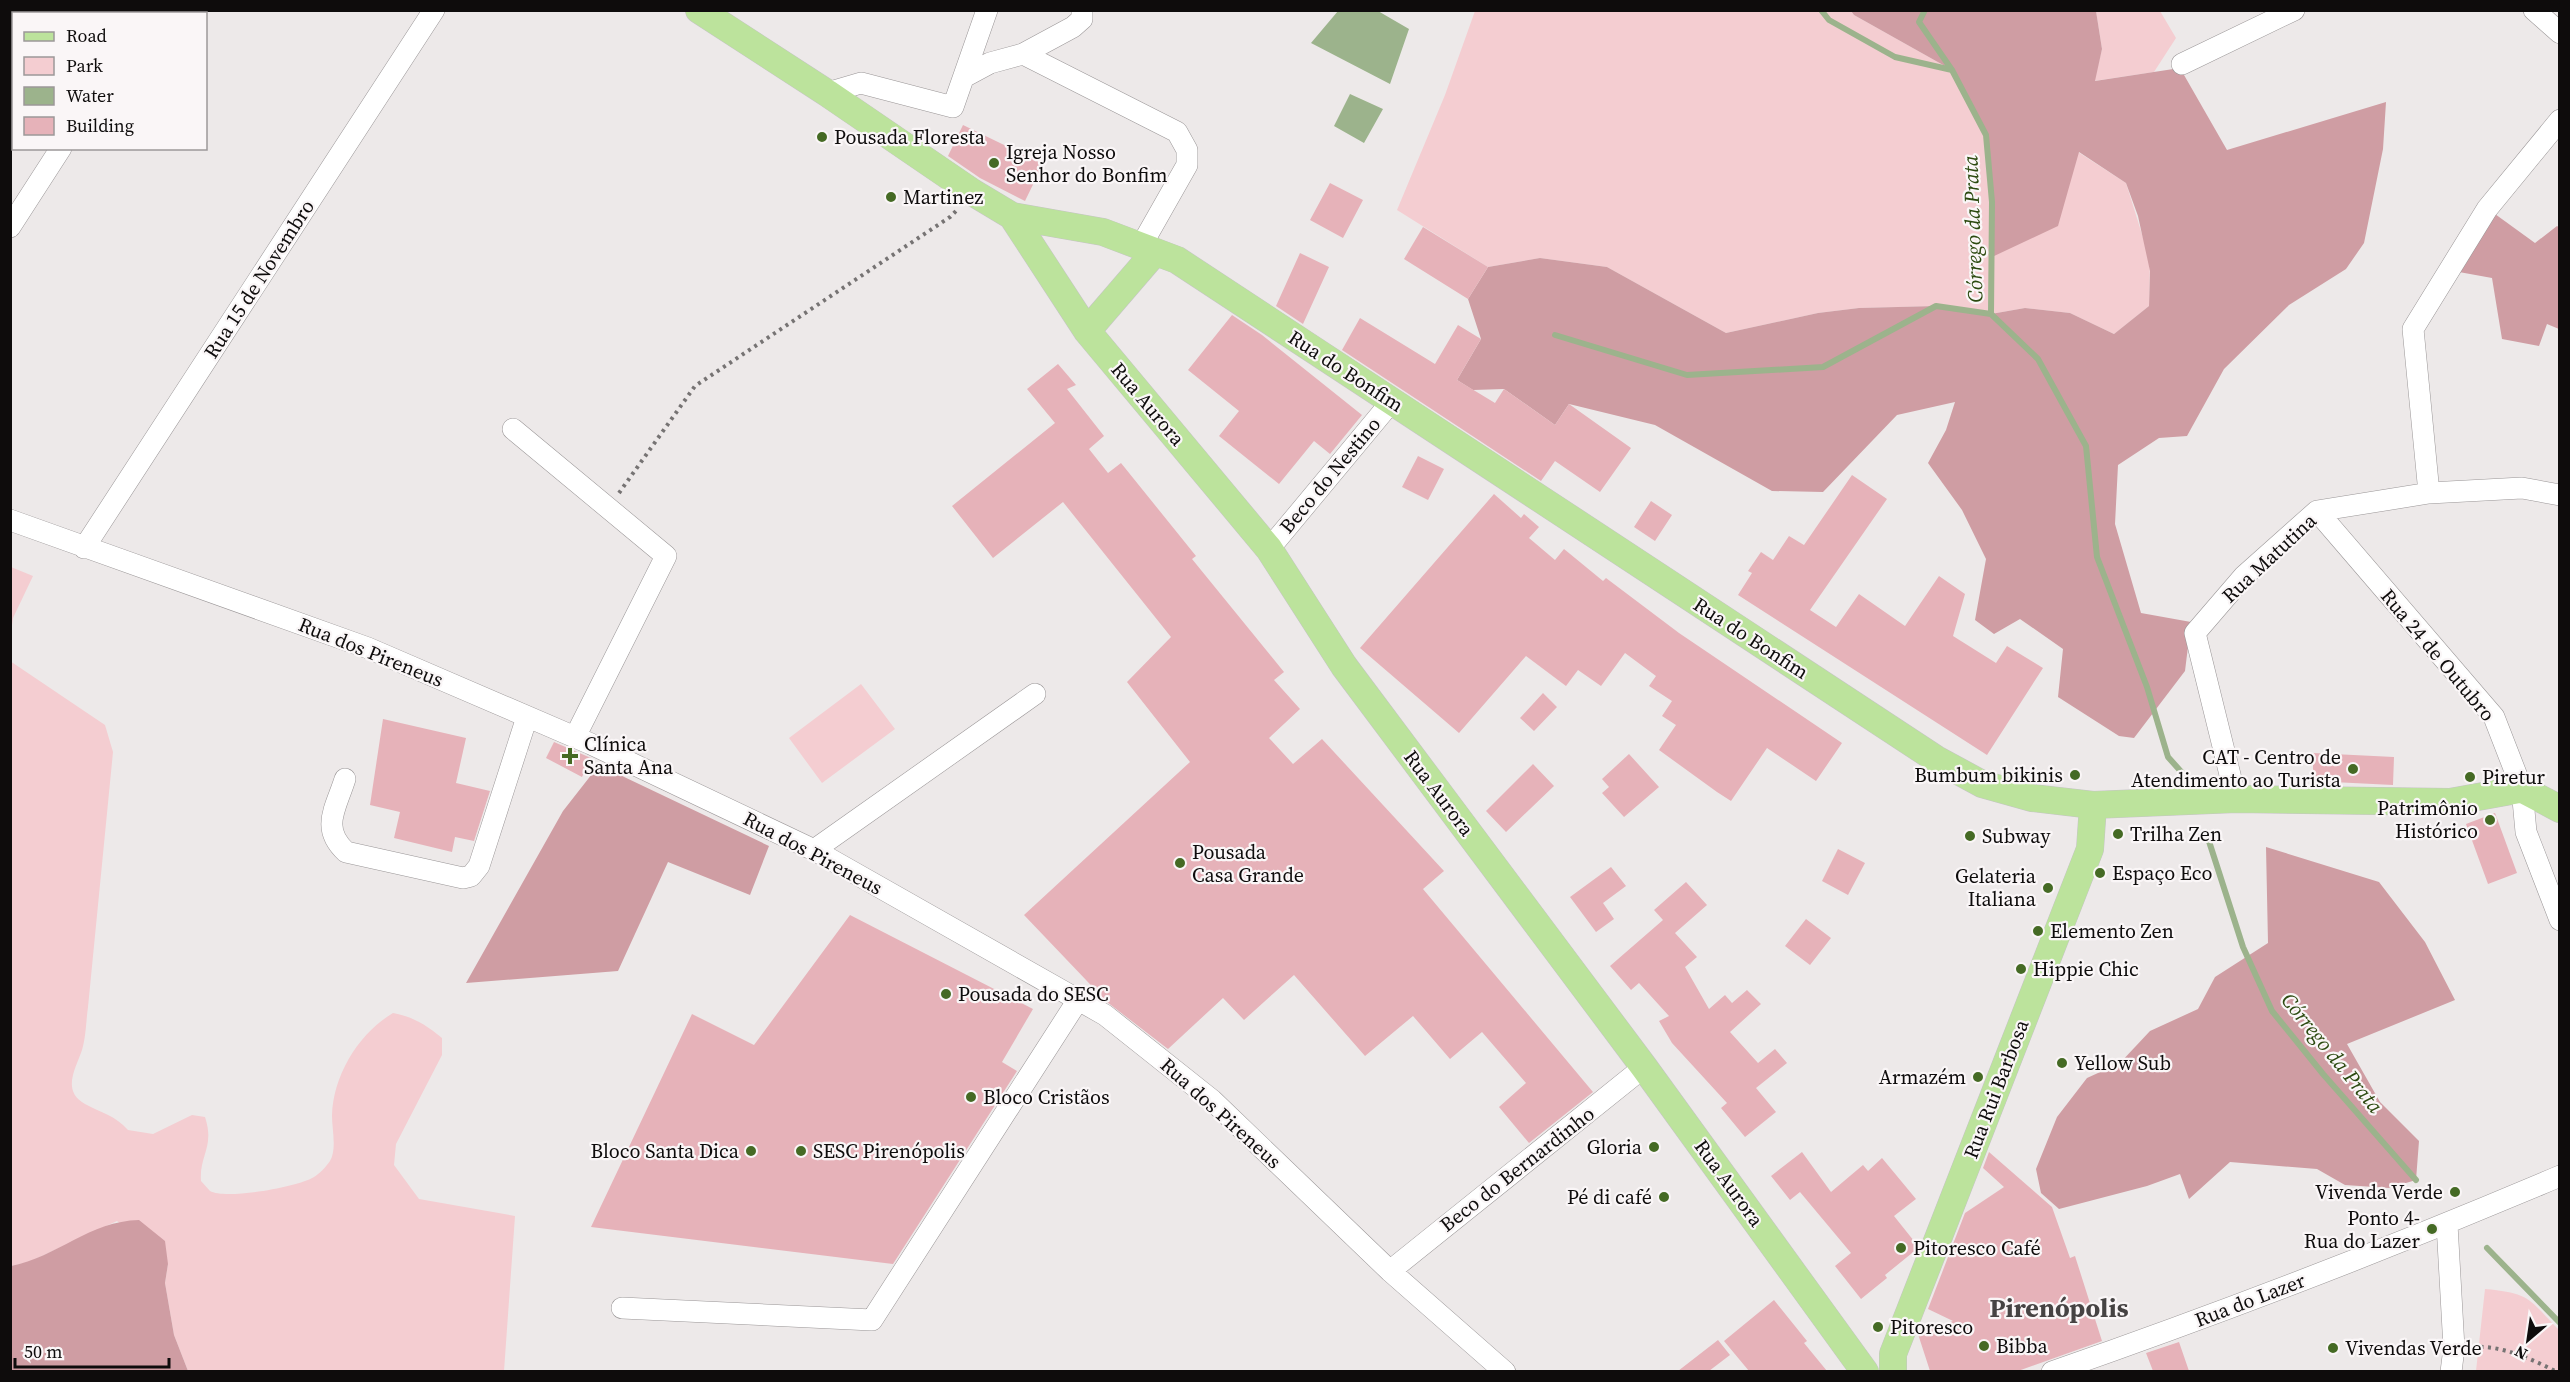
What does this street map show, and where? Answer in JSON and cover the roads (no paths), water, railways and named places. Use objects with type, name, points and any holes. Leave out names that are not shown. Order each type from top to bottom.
[{"type":"main road","points":[[699,10],[827,93],[972,192],[1012,216]]},
{"type":"main road","name":"Rua do Bonfim","points":[[1012,216],[1103,232],[1178,260],[1936,759],[1982,784],[2032,798],[2093,805],[2236,799],[2450,802],[2522,789]]},
{"type":"main road","name":"Rua Aurora","points":[[1012,216],[1087,331],[1269,549],[1344,666],[1644,1066],[1865,1371]]},
{"type":"main road","points":[[1087,331],[1148,249]]},
{"type":"main road","points":[[2522,789],[2559,809]]},
{"type":"main road","name":"Rua Rui Barbosa","points":[[1893,1363],[2090,849],[2093,805]]},
{"type":"main road","points":[[1844,1340],[1866,1358],[1893,1363]]},
{"type":"street","name":"Rua 15 de Novembro","points":[[84,548],[434,10]]},
{"type":"street","points":[[827,93],[861,83],[953,107],[987,10]]},
{"type":"street","points":[[964,77],[990,63],[1023,54],[1073,27],[1082,19],[1082,10]]},
{"type":"street","points":[[2182,64],[2294,10]]},
{"type":"street","points":[[2534,10],[2559,33]]},
{"type":"street","points":[[1023,54],[1177,132],[1187,150],[1187,165],[1148,249]]},
{"type":"street","points":[[2429,493],[2413,329],[2487,209],[2559,120]]},
{"type":"street","points":[[10,227],[59,150]]},
{"type":"street","name":"Beco do Nestino","points":[[1269,549],[1392,401]]},
{"type":"street","points":[[513,429],[666,556],[575,737]]},
{"type":"street","name":"Rua Matutina","points":[[2236,799],[2195,633],[2244,576],[2317,511],[2429,493],[2522,488],[2559,495]]},
{"type":"street","name":"Rua 24 de Outubro","points":[[2317,511],[2494,717],[2522,789],[2526,832],[2559,920]]},
{"type":"street","name":"Rua dos Pireneus","points":[[10,520],[368,648],[575,737],[814,850],[1105,1015],[1212,1100],[1390,1271],[1505,1371]]},
{"type":"street","points":[[814,850],[1035,694]]},
{"type":"street","points":[[345,779],[330,825],[334,841],[346,852],[463,878],[471,876],[479,866],[527,717]]},
{"type":"street","points":[[622,1308],[872,1320],[1078,1000]]},
{"type":"street","name":"Beco do Bernardinho","points":[[1390,1271],[1644,1066]]},
{"type":"street","name":"Rua do Lazer","points":[[2052,1371],[2191,1323],[2446,1224],[2559,1176]]},
{"type":"street","points":[[2446,1224],[2454,1348],[2451,1371]]},
{"type":"water","points":[[1338,11],[1378,11],[1409,29],[1390,84],[1311,43]]},
{"type":"water","points":[[1350,94],[1383,109],[1364,143],[1334,126]]},
{"type":"waterway","points":[[1821,10],[1829,20],[1895,57],[1952,70]]},
{"type":"waterway","name":"Córrego da Prata","points":[[1925,10],[1919,22],[1952,70],[1986,135],[1992,202],[1991,314],[2038,359],[2086,446],[2097,557],[2147,687],[2168,757],[2185,776]]},
{"type":"waterway","points":[[1555,335],[1687,375],[1823,367],[1936,306],[1991,314]]},
{"type":"waterway","name":"Córrego da Prata","points":[[2206,832],[2243,947],[2272,1011],[2323,1074],[2416,1180]]},
{"type":"waterway","name":"Córrego da Prata","points":[[2487,1248],[2560,1323]]},
{"type":"place","name":"Pousada Floresta","points":[[822,137]]},
{"type":"place","name":"Igreja Nosso Senhor do Bonfim","points":[[994,163]]},
{"type":"place","name":"Martinez","points":[[891,197]]},
{"type":"place","name":"Clínica Santa Ana","points":[[570,756]]},
{"type":"place","name":"CAT - Centro de Atendimento ao Turista","points":[[2353,769]]},
{"type":"place","name":"Bumbum bikinis","points":[[2075,775]]},
{"type":"place","name":"Piretur","points":[[2470,777]]},
{"type":"place","name":"Patrimônio Histórico","points":[[2490,820]]},
{"type":"place","name":"Trilha Zen","points":[[2118,834]]},
{"type":"place","name":"Subway","points":[[1970,836]]},
{"type":"place","name":"Pousada Casa Grande","points":[[1180,863]]},
{"type":"place","name":"Espaço Eco","points":[[2100,873]]},
{"type":"place","name":"Gelateria Italiana","points":[[2048,888]]},
{"type":"place","name":"Elemento Zen","points":[[2038,931]]},
{"type":"place","name":"Hippie Chic","points":[[2021,969]]},
{"type":"place","name":"Pousada do SESC","points":[[946,994]]},
{"type":"place","name":"Yellow Sub","points":[[2062,1063]]},
{"type":"place","name":"Armazém","points":[[1978,1077]]},
{"type":"place","name":"Bloco Cristãos","points":[[971,1097]]},
{"type":"place","name":"Gloria","points":[[1654,1147]]},
{"type":"place","name":"Bloco Santa Dica","points":[[751,1151]]},
{"type":"place","name":"SESC Pirenópolis","points":[[801,1151]]},
{"type":"place","name":"Vivenda Verde","points":[[2455,1192]]},
{"type":"place","name":"Pé di café","points":[[1664,1197]]},
{"type":"place","name":"Ponto 4- Rua do Lazer","points":[[2432,1229]]},
{"type":"place","name":"Pitoresco Café","points":[[1901,1248]]},
{"type":"place","name":"Pitoresco","points":[[1878,1327]]},
{"type":"place","name":"Bibba","points":[[1984,1346]]},
{"type":"place","name":"Vivendas Verde","points":[[2333,1348]]},
{"type":"district","name":"Pirenópolis","points":[[2059,1308]]}]
